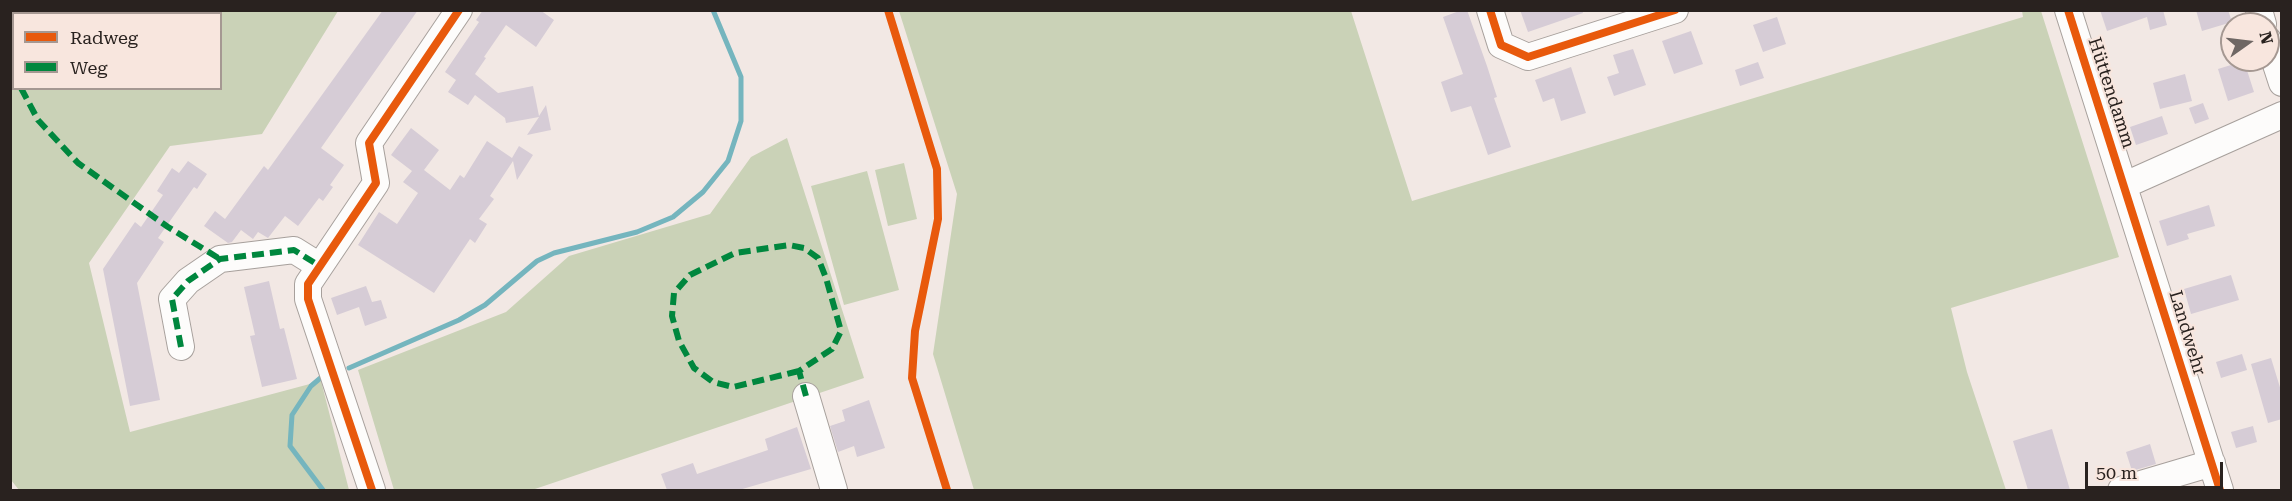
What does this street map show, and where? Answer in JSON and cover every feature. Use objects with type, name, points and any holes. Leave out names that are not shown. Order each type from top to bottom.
[{"type":"street","points":[[372,490],[308,299],[308,284],[318,265],[376,183],[369,143],[459,10]]},
{"type":"street","points":[[1490,10],[1501,45],[1528,57],[1675,10]]},
{"type":"street","name":"Hüttendamm","points":[[2068,10],[2125,185]]},
{"type":"street","points":[[2125,185],[2282,115]]},
{"type":"street","name":"Landwehr","points":[[2125,185],[2220,490]]},
{"type":"street","points":[[181,347],[172,299],[213,255],[294,250],[318,265]]},
{"type":"street","points":[[806,396],[834,490]]},
{"type":"street","points":[[2121,490],[2212,463]]},
{"type":"green space","points":[[11,10],[338,11],[262,134],[170,146],[89,263],[130,432],[321,381],[349,490],[19,490],[11,480]]},
{"type":"green space","points":[[899,11],[1351,11],[1412,201],[2023,17],[2022,11],[2041,11],[2119,257],[1951,308],[1967,372],[2006,490],[974,490],[933,354],[957,194]]},
{"type":"green space","points":[[787,138],[864,378],[532,490],[394,490],[358,370],[506,312],[569,256],[710,214],[751,157]]},
{"type":"green space","points":[[904,163],[917,219],[888,226],[875,170]]},
{"type":"green space","points":[[867,171],[899,290],[844,305],[811,186]]},
{"type":"building","points":[[383,10],[418,10],[321,148],[344,165],[330,185],[333,187],[323,201],[319,198],[298,226],[285,216],[268,238],[258,232],[253,239],[241,230],[232,242],[228,243],[204,226],[215,211],[225,219],[264,166],[268,170]]},
{"type":"building","points":[[483,10],[540,10],[554,20],[536,47],[506,25],[475,74],[498,93],[533,86],[539,116],[546,105],[551,130],[527,135],[539,117],[506,123],[505,118],[475,95],[468,105],[448,92],[456,80],[445,72],[479,22],[476,20]]},
{"type":"building","points":[[1467,10],[1497,97],[1494,98],[1511,147],[1488,155],[1471,106],[1451,112],[1441,82],[1463,74],[1443,17]]},
{"type":"building","points":[[1520,10],[1582,10],[1583,13],[1528,32]]},
{"type":"building","points":[[2100,10],[2163,10],[2167,25],[2150,30],[2147,17],[2107,31]]},
{"type":"building","points":[[2196,10],[2228,10],[2229,12],[2220,12],[2220,26],[2202,31]]},
{"type":"building","points":[[1777,17],[1786,44],[1763,52],[1753,25]]},
{"type":"building","points":[[1691,31],[1703,64],[1674,74],[1662,41]]},
{"type":"building","points":[[1633,49],[1646,85],[1614,96],[1607,77],[1619,73],[1613,55]]},
{"type":"building","points":[[1758,62],[1764,78],[1740,86],[1735,70]]},
{"type":"building","points":[[1571,67],[1586,113],[1561,121],[1554,98],[1543,102],[1535,80]]},
{"type":"building","points":[[2220,68],[2220,72],[2248,72],[2254,92],[2228,101],[2218,69]]},
{"type":"building","points":[[2185,74],[2192,101],[2160,109],[2153,83]]},
{"type":"building","points":[[2203,103],[2209,119],[2195,124],[2189,108]]},
{"type":"building","points":[[2162,116],[2168,134],[2136,145],[2130,127]]},
{"type":"building","points":[[411,128],[439,150],[424,170],[450,190],[460,175],[464,178],[487,141],[512,158],[519,146],[533,155],[517,180],[513,161],[490,196],[494,199],[479,219],[487,224],[475,243],[470,239],[434,293],[358,245],[379,212],[397,224],[418,193],[403,182],[412,171],[391,155]]},
{"type":"building","points":[[188,161],[207,174],[197,189],[194,187],[158,238],[164,242],[137,283],[160,400],[130,406],[103,269],[135,222],[141,227],[163,195],[157,191],[172,168],[179,173]]},
{"type":"building","points":[[2209,205],[2215,226],[2187,234],[2189,239],[2167,246],[2159,221]]},
{"type":"building","points":[[2231,275],[2239,300],[2191,314],[2184,289]]},
{"type":"building","points":[[269,281],[280,329],[284,328],[297,379],[262,387],[250,336],[255,335],[244,287]]},
{"type":"building","points":[[366,286],[372,302],[381,300],[387,318],[365,326],[359,307],[337,315],[331,298]]},
{"type":"building","points":[[2242,354],[2247,370],[2221,378],[2216,362]]},
{"type":"building","points":[[2271,358],[2282,394],[2282,419],[2268,423],[2251,364]]},
{"type":"building","points":[[869,400],[885,448],[857,457],[854,446],[838,452],[830,426],[845,421],[842,410]]},
{"type":"building","points":[[2253,426],[2257,442],[2236,448],[2231,432]]},
{"type":"building","points":[[797,427],[811,469],[739,490],[667,490],[661,474],[693,463],[697,474],[768,450],[765,439]]},
{"type":"building","points":[[2052,429],[2070,490],[2028,490],[2013,441]]},
{"type":"building","points":[[2150,444],[2156,464],[2132,471],[2126,452]]},
{"type":"waterway","points":[[349,368],[459,320],[485,305],[537,261],[554,253],[637,232],[673,217],[703,192],[728,161],[741,121],[741,77],[713,10]]},
{"type":"waterway","points":[[323,490],[290,446],[292,415],[311,386],[324,375]]},
{"type":"marked path","points":[[22,90],[38,120],[78,163],[168,227],[220,259]]},
{"type":"marked path","points":[[799,371],[733,387],[713,382],[694,368],[679,341],[672,316],[674,293],[690,275],[735,253],[789,245],[804,248],[818,258],[841,331],[832,349],[799,371],[806,396]]},
{"type":"marked path","points":[[181,347],[172,299],[188,281],[220,259],[294,250],[318,265]]},
{"type":"cycle path","points":[[372,490],[308,299],[308,284],[376,183],[369,143],[459,10]]},
{"type":"cycle path","points":[[888,10],[937,169],[938,219],[915,331],[912,378],[947,490]]},
{"type":"cycle path","points":[[1490,10],[1501,45],[1528,57],[1675,10]]},
{"type":"cycle path","points":[[2068,10],[2220,490]]}]
